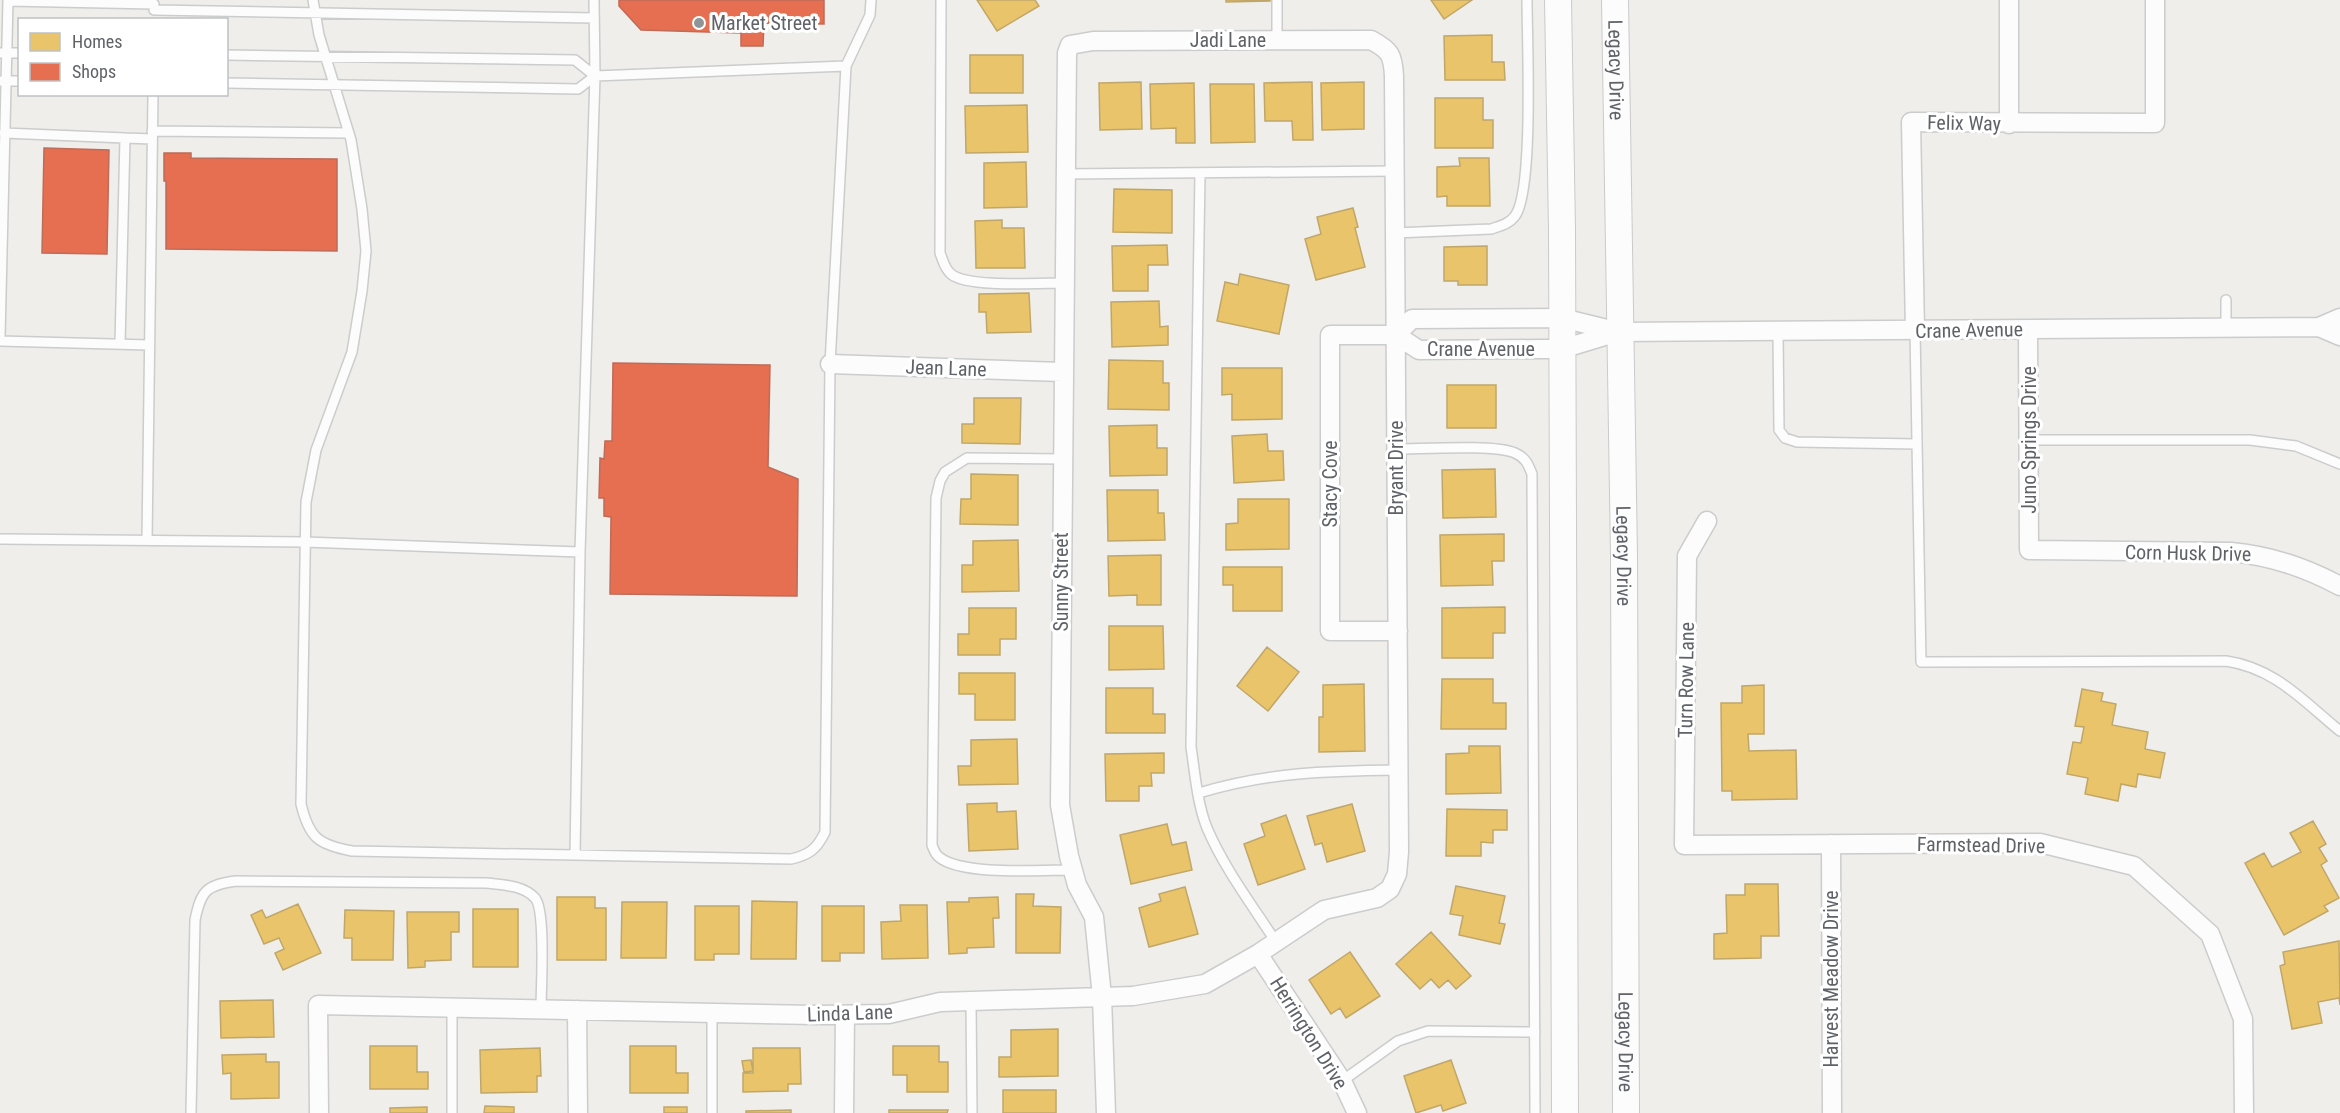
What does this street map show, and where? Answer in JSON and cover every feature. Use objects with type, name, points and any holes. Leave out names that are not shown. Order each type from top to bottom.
[{"type":"main road","points":[[1558,0],[1562,318],[1564,1113]]},
{"type":"main road","name":"Legacy Drive","points":[[1615,0],[1624,556],[1626,1113]]},
{"type":"street","points":[[2009,0],[2009,124]]},
{"type":"street","name":"Felix Way","points":[[1915,331],[1911,122],[2155,123],[2155,0]]},
{"type":"street","name":"Jadi Lane","points":[[1070,45],[1094,41],[1371,40],[1384,48]]},
{"type":"street","name":"Sunny Street","points":[[1070,45],[1065,62],[1060,805],[1077,885],[1094,917],[1102,997],[1106,1113]]},
{"type":"street","name":"Bryant Drive","points":[[1384,48],[1393,59],[1396,335],[1399,852],[1397,874],[1390,889]]},
{"type":"street","name":"Crane Avenue","points":[[1619,332],[1562,349],[1419,350],[1396,335],[1412,319],[1562,318],[1619,332],[1778,332],[2319,327],[2340,318]]},
{"type":"street","name":"Crane Avenue","points":[[2319,327],[2340,336]]},
{"type":"street","name":"Juno Springs Drive","points":[[2028,330],[2029,550]]},
{"type":"street","name":"Stacy Cove","points":[[1396,335],[1330,335],[1330,631],[1398,631]]},
{"type":"street","name":"Jean Lane","points":[[830,364],[1063,372]]},
{"type":"street","name":"Turn Row Lane","points":[[1684,845],[1687,556],[1707,521]]},
{"type":"street","name":"Corn Husk Drive","points":[[2029,550],[2231,552],[2261,555],[2290,563],[2340,586]]},
{"type":"street","name":"Farmstead Drive","points":[[1684,845],[2040,843],[2134,866],[2210,934],[2242,1019],[2244,1113]]},
{"type":"street","name":"Harvest Meadow Drive","points":[[1831,844],[1832,1113]]},
{"type":"street","name":"Linda Lane","points":[[319,1113],[318,1005],[889,1014],[940,1002],[1133,996],[1205,984],[1258,954],[1324,910],[1377,898],[1390,889]]},
{"type":"street","name":"Herrington Drive","points":[[1258,954],[1342,1081],[1357,1113]]},
{"type":"street","points":[[577,1010],[578,1113]]},
{"type":"street","points":[[844,1113],[845,1014]]},
{"type":"lane","points":[[149,345],[0,339],[4,133],[2,81],[8,0],[125,2],[154,8],[315,14],[594,18]]},
{"type":"lane","points":[[313,0],[326,57],[349,133],[362,209],[366,251],[352,352],[316,450],[306,502],[301,804],[310,832],[317,840],[332,848],[352,851],[791,859],[808,855],[819,845],[825,832],[830,364],[846,66],[870,15],[871,0]]},
{"type":"lane","points":[[575,855],[594,0]]},
{"type":"lane","points":[[941,0],[940,253],[945,266],[951,275],[978,283],[1064,283]]},
{"type":"lane","points":[[1276,0],[1277,40]]},
{"type":"lane","points":[[1395,233],[1491,229],[1506,224],[1515,216],[1520,206],[1525,177],[1528,117],[1527,0]]},
{"type":"lane","points":[[228,55],[576,60],[594,76]]},
{"type":"lane","points":[[228,83],[578,90],[594,76],[846,66]]},
{"type":"lane","points":[[2,81],[18,81]]},
{"type":"lane","points":[[147,540],[153,96]]},
{"type":"lane","points":[[4,133],[125,138],[152,135],[349,133]]},
{"type":"lane","points":[[120,344],[125,138]]},
{"type":"lane","points":[[1064,174],[1394,171]]},
{"type":"lane","points":[[1200,173],[1191,747],[1207,827],[1233,874],[1276,942]]},
{"type":"lane","points":[[2226,300],[2226,328]]},
{"type":"lane","points":[[1915,331],[1921,662],[2226,661],[2244,663],[2262,670],[2281,682],[2340,731]]},
{"type":"lane","points":[[1778,332],[1779,430],[1785,438],[1797,442],[1917,444]]},
{"type":"lane","points":[[2029,440],[2250,440],[2296,446],[2340,464]]},
{"type":"lane","points":[[1396,449],[1505,450],[1514,452],[1526,460],[1532,474],[1535,1113]]},
{"type":"lane","points":[[1062,459],[967,458],[945,472],[940,481],[936,498],[932,845],[937,856],[944,860],[975,869],[1073,870]]},
{"type":"lane","points":[[0,539],[305,542],[580,552]]},
{"type":"lane","points":[[1199,793],[1230,784],[1278,775],[1324,771],[1399,771]]},
{"type":"lane","points":[[191,1113],[195,920],[204,894],[215,884],[236,881],[486,883],[512,886],[528,892],[537,900],[542,917],[541,1010]]},
{"type":"lane","points":[[971,1001],[972,1113]]},
{"type":"lane","points":[[452,1008],[452,1113]]},
{"type":"lane","points":[[712,1013],[712,1113]]},
{"type":"lane","points":[[1342,1081],[1398,1041],[1428,1031],[1535,1032]]},
{"type":"building: Homes","points":[[977,0],[1035,0],[1039,6],[997,31]]},
{"type":"building: Homes","points":[[1226,0],[1270,0],[1270,1],[1226,2]]},
{"type":"building: Homes","points":[[1431,0],[1472,0],[1444,19]]},
{"type":"building: Homes","points":[[1492,35],[1492,62],[1504,62],[1505,80],[1445,80],[1444,36]]},
{"type":"building: Homes","points":[[970,55],[1023,55],[1023,93],[970,93]]},
{"type":"building: Homes","points":[[1141,82],[1142,129],[1100,130],[1099,83]]},
{"type":"building: Homes","points":[[1312,82],[1313,140],[1293,140],[1292,121],[1265,121],[1264,83]]},
{"type":"building: Homes","points":[[1364,82],[1364,129],[1322,130],[1321,83]]},
{"type":"building: Homes","points":[[1194,83],[1195,143],[1176,143],[1176,128],[1151,129],[1150,84]]},
{"type":"building: Homes","points":[[1210,84],[1254,84],[1255,142],[1211,143]]},
{"type":"building: Homes","points":[[1435,98],[1483,98],[1483,120],[1493,120],[1493,148],[1435,148]]},
{"type":"building: Homes","points":[[1027,105],[1028,152],[966,153],[965,106]]},
{"type":"building: Homes","points":[[1459,158],[1489,158],[1490,206],[1447,206],[1447,196],[1437,197],[1437,167],[1460,166]]},
{"type":"building: Homes","points":[[1026,162],[1027,207],[984,208],[984,163]]},
{"type":"building: Homes","points":[[1114,189],[1172,190],[1172,233],[1113,232]]},
{"type":"building: Homes","points":[[1353,208],[1358,227],[1355,228],[1365,267],[1316,280],[1305,239],[1321,234],[1317,217]]},
{"type":"building: Homes","points":[[1002,220],[1002,228],[1024,228],[1025,268],[976,268],[975,221]]},
{"type":"building: Homes","points":[[1167,245],[1168,265],[1148,265],[1148,291],[1113,291],[1112,246]]},
{"type":"building: Homes","points":[[1487,246],[1487,285],[1458,285],[1458,281],[1444,281],[1444,247]]},
{"type":"building: Homes","points":[[1240,274],[1289,285],[1279,334],[1217,321],[1225,282],[1238,285]]},
{"type":"building: Homes","points":[[1029,293],[1031,332],[987,333],[986,312],[979,312],[979,294]]},
{"type":"building: Homes","points":[[1159,301],[1160,327],[1168,326],[1168,345],[1112,347],[1111,302]]},
{"type":"building: Homes","points":[[1109,360],[1163,361],[1163,383],[1169,383],[1169,410],[1108,409]]},
{"type":"building: Homes","points":[[1222,368],[1282,368],[1282,419],[1232,420],[1232,394],[1222,395]]},
{"type":"building: Homes","points":[[1447,385],[1496,385],[1496,428],[1447,428]]},
{"type":"building: Homes","points":[[974,398],[1021,398],[1020,444],[962,443],[962,424],[974,424]]},
{"type":"building: Homes","points":[[1157,425],[1157,448],[1167,448],[1167,475],[1110,476],[1109,426]]},
{"type":"building: Homes","points":[[1267,434],[1268,451],[1283,451],[1284,480],[1234,483],[1232,436]]},
{"type":"building: Homes","points":[[1495,469],[1496,517],[1443,518],[1442,470]]},
{"type":"building: Homes","points":[[971,474],[1018,475],[1018,525],[960,524],[961,499],[971,499]]},
{"type":"building: Homes","points":[[1107,490],[1158,490],[1158,513],[1164,513],[1165,540],[1108,541]]},
{"type":"building: Homes","points":[[1238,499],[1289,499],[1289,549],[1226,550],[1226,524],[1238,523]]},
{"type":"building: Homes","points":[[1504,534],[1504,561],[1492,561],[1493,585],[1441,586],[1440,535]]},
{"type":"building: Homes","points":[[1018,540],[1019,591],[962,592],[962,565],[973,565],[973,541]]},
{"type":"building: Homes","points":[[1161,555],[1161,605],[1137,605],[1137,595],[1109,596],[1108,556]]},
{"type":"building: Homes","points":[[1223,567],[1282,567],[1282,611],[1233,611],[1233,585],[1223,585]]},
{"type":"building: Homes","points":[[1505,607],[1505,633],[1493,633],[1493,658],[1442,658],[1442,608]]},
{"type":"building: Homes","points":[[969,608],[1016,608],[1016,639],[1000,639],[1000,655],[958,655],[958,634],[969,634]]},
{"type":"building: Homes","points":[[1109,626],[1163,626],[1164,669],[1109,670]]},
{"type":"building: Homes","points":[[1267,647],[1299,672],[1268,711],[1237,686]]},
{"type":"building: Homes","points":[[959,673],[1015,673],[1015,720],[975,720],[975,694],[959,694]]},
{"type":"building: Homes","points":[[1442,679],[1493,679],[1493,703],[1506,703],[1506,729],[1441,729]]},
{"type":"building: Homes","points":[[1364,684],[1365,751],[1319,752],[1319,717],[1323,717],[1323,685]]},
{"type":"building: Homes","points":[[1764,685],[1764,734],[1748,734],[1749,751],[1796,750],[1797,799],[1732,800],[1732,791],[1722,791],[1721,703],[1742,703],[1742,686]]},
{"type":"building: Homes","points":[[1106,688],[1153,688],[1153,714],[1165,714],[1165,733],[1106,733]]},
{"type":"building: Homes","points":[[2082,689],[2103,693],[2101,701],[2116,704],[2112,725],[2148,732],[2145,749],[2165,753],[2160,778],[2138,774],[2136,787],[2121,784],[2118,801],[2085,794],[2088,778],[2067,774],[2073,742],[2081,743],[2084,727],[2075,726]]},
{"type":"building: Homes","points":[[1017,739],[1018,784],[959,785],[958,766],[971,766],[971,740]]},
{"type":"building: Homes","points":[[1469,746],[1500,746],[1501,793],[1446,794],[1446,754],[1469,753]]},
{"type":"building: Homes","points":[[1164,753],[1164,773],[1151,773],[1152,786],[1139,786],[1139,801],[1106,801],[1105,754]]},
{"type":"building: Homes","points":[[997,803],[997,812],[1016,811],[1018,849],[969,851],[967,804]]},
{"type":"building: Homes","points":[[1352,804],[1365,851],[1327,862],[1322,843],[1315,845],[1307,816]]},
{"type":"building: Homes","points":[[1447,809],[1507,810],[1507,830],[1493,830],[1493,843],[1481,842],[1481,856],[1446,856]]},
{"type":"building: Homes","points":[[1286,815],[1305,869],[1258,885],[1244,844],[1265,836],[1261,824]]},
{"type":"building: Homes","points":[[2313,821],[2326,844],[2319,848],[2327,861],[2321,865],[2339,898],[2324,906],[2328,911],[2284,935],[2245,863],[2264,853],[2272,867],[2301,852],[2290,833]]},
{"type":"building: Homes","points":[[1167,824],[1172,845],[1186,842],[1192,870],[1131,884],[1120,835]]},
{"type":"building: Homes","points":[[1745,884],[1778,884],[1779,936],[1761,936],[1761,958],[1714,959],[1714,934],[1727,933],[1726,895],[1745,895]]},
{"type":"building: Homes","points":[[1456,886],[1505,896],[1499,923],[1505,924],[1500,944],[1459,935],[1463,916],[1450,914]]},
{"type":"building: Homes","points":[[1185,887],[1198,934],[1149,947],[1139,908],[1161,901],[1159,894]]},
{"type":"building: Homes","points":[[1016,894],[1034,894],[1033,906],[1061,907],[1060,953],[1016,953]]},
{"type":"building: Homes","points":[[557,897],[595,897],[595,908],[606,908],[606,960],[557,960]]},
{"type":"building: Homes","points":[[998,897],[999,918],[993,918],[994,947],[967,948],[967,953],[949,954],[947,902],[969,902],[969,898]]},
{"type":"building: Homes","points":[[752,901],[797,902],[796,959],[751,959]]},
{"type":"building: Homes","points":[[622,902],[667,902],[666,958],[621,958]]},
{"type":"building: Homes","points":[[298,904],[321,953],[283,970],[275,953],[284,949],[279,938],[264,944],[251,915],[262,910],[266,918]]},
{"type":"building: Homes","points":[[900,905],[927,905],[928,958],[882,959],[881,922],[901,921]]},
{"type":"building: Homes","points":[[695,906],[739,906],[739,954],[714,954],[714,960],[695,960]]},
{"type":"building: Homes","points":[[822,906],[864,906],[864,953],[840,953],[840,961],[822,961]]},
{"type":"building: Homes","points":[[473,909],[518,909],[518,967],[473,967]]},
{"type":"building: Homes","points":[[345,910],[394,911],[393,960],[352,960],[352,938],[344,938]]},
{"type":"building: Homes","points":[[407,912],[459,912],[459,932],[451,932],[451,960],[425,961],[425,967],[408,968]]},
{"type":"building: Homes","points":[[1431,932],[1471,976],[1456,989],[1448,980],[1439,988],[1431,979],[1420,989],[1396,964]]},
{"type":"building: Homes","points":[[2339,941],[2340,1005],[2339,998],[2318,1002],[2322,1023],[2292,1029],[2280,966],[2285,964],[2283,952]]},
{"type":"building: Homes","points":[[1350,952],[1380,996],[1346,1018],[1340,1008],[1331,1014],[1309,980]]},
{"type":"building: Homes","points":[[273,1000],[274,1037],[221,1038],[220,1001]]},
{"type":"building: Homes","points":[[1058,1029],[1058,1076],[999,1077],[999,1057],[1011,1057],[1011,1030]]},
{"type":"building: Homes","points":[[370,1046],[417,1046],[417,1072],[428,1072],[428,1089],[370,1089]]},
{"type":"building: Homes","points":[[630,1046],[676,1046],[676,1073],[688,1073],[688,1093],[630,1093]]},
{"type":"building: Homes","points":[[893,1046],[939,1046],[939,1062],[948,1062],[948,1092],[907,1092],[907,1075],[893,1075]]},
{"type":"building: Homes","points":[[540,1048],[541,1076],[537,1076],[537,1092],[481,1093],[480,1050]]},
{"type":"building: Homes","points":[[753,1048],[800,1048],[801,1084],[788,1084],[788,1091],[743,1092],[743,1073],[753,1073]]},
{"type":"building: Homes","points":[[266,1054],[266,1062],[279,1062],[279,1098],[231,1099],[231,1073],[223,1074],[222,1055]]},
{"type":"building: Homes","points":[[751,1060],[753,1071],[744,1072],[742,1061]]},
{"type":"building: Homes","points":[[1451,1060],[1466,1103],[1443,1111],[1441,1105],[1416,1113],[1404,1076]]},
{"type":"building: Homes","points":[[1003,1090],[1056,1090],[1056,1113],[1003,1113]]},
{"type":"building: Homes","points":[[485,1106],[514,1107],[514,1113],[484,1113]]},
{"type":"building: Homes","points":[[427,1107],[427,1113],[390,1113],[390,1108]]},
{"type":"building: Homes","points":[[664,1107],[687,1107],[687,1113],[664,1113]]},
{"type":"building: Homes","points":[[791,1110],[791,1113],[746,1113],[746,1111]]},
{"type":"building: Homes","points":[[889,1110],[948,1110],[947,1113],[889,1113]]},
{"type":"building: Shops","name":"Market Street","points":[[619,0],[824,0],[824,24],[764,23],[763,46],[741,46],[741,33],[641,30],[619,6]]},
{"type":"building: Shops","points":[[44,148],[109,150],[107,254],[42,253]]},
{"type":"building: Shops","points":[[164,153],[191,153],[191,158],[337,159],[337,251],[166,249]]},
{"type":"building: Shops","points":[[613,363],[770,365],[768,467],[798,479],[797,596],[610,594],[611,517],[604,516],[604,498],[599,498],[600,458],[604,459],[605,441],[612,441]]},
{"type":"place","name":"Market Street","points":[[699,23]]}]
